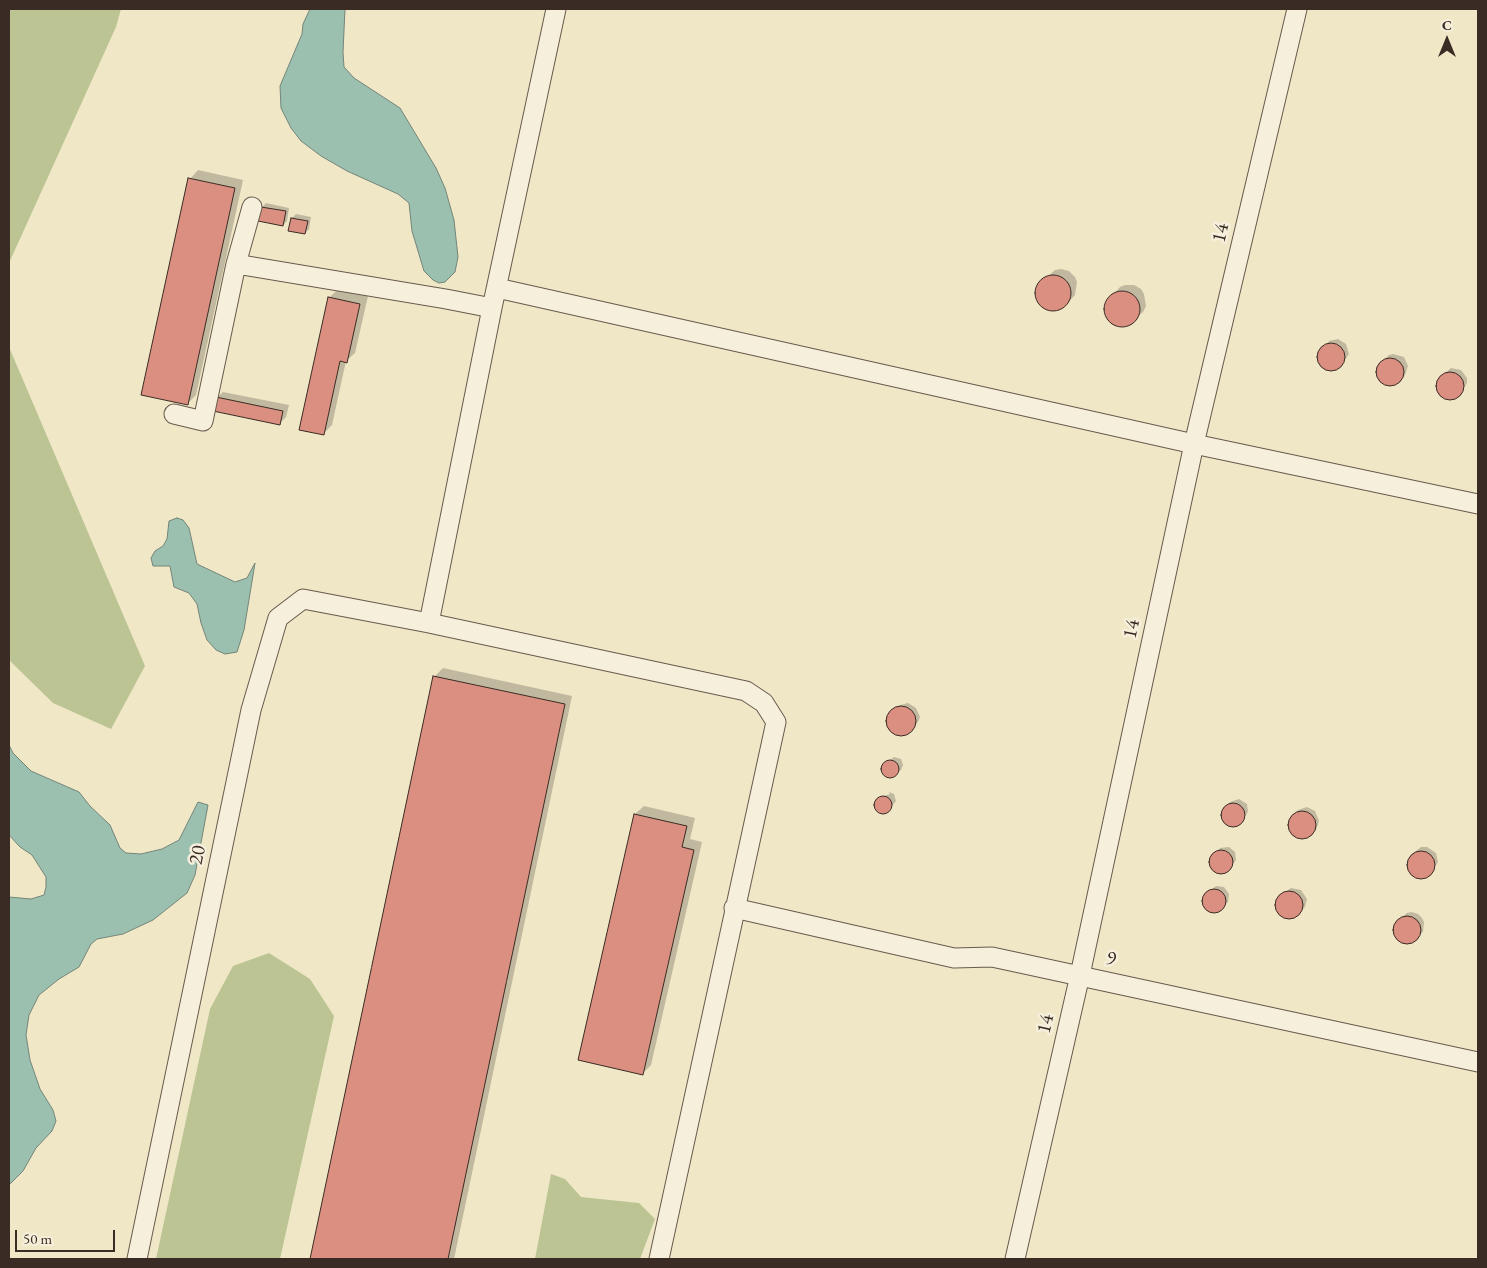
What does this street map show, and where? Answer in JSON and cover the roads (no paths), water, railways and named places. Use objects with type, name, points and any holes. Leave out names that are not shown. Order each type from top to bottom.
[{"type":"lane","points":[[429,623],[492,308],[556,9]]},
{"type":"lane","name":"14","points":[[1016,1259],[1080,975],[1194,444],[1297,9]]},
{"type":"lane","points":[[174,414],[204,420],[236,264],[252,207]]},
{"type":"lane","points":[[236,264],[492,308]]},
{"type":"lane","points":[[497,288],[1194,444],[1478,504]]},
{"type":"lane","name":"20","points":[[137,1259],[251,710],[278,618],[303,600],[429,623],[746,691],[764,703],[776,722],[659,1259]]},
{"type":"lane","name":"9","points":[[734,908],[954,958],[992,957],[1080,975],[1478,1062]]}]
